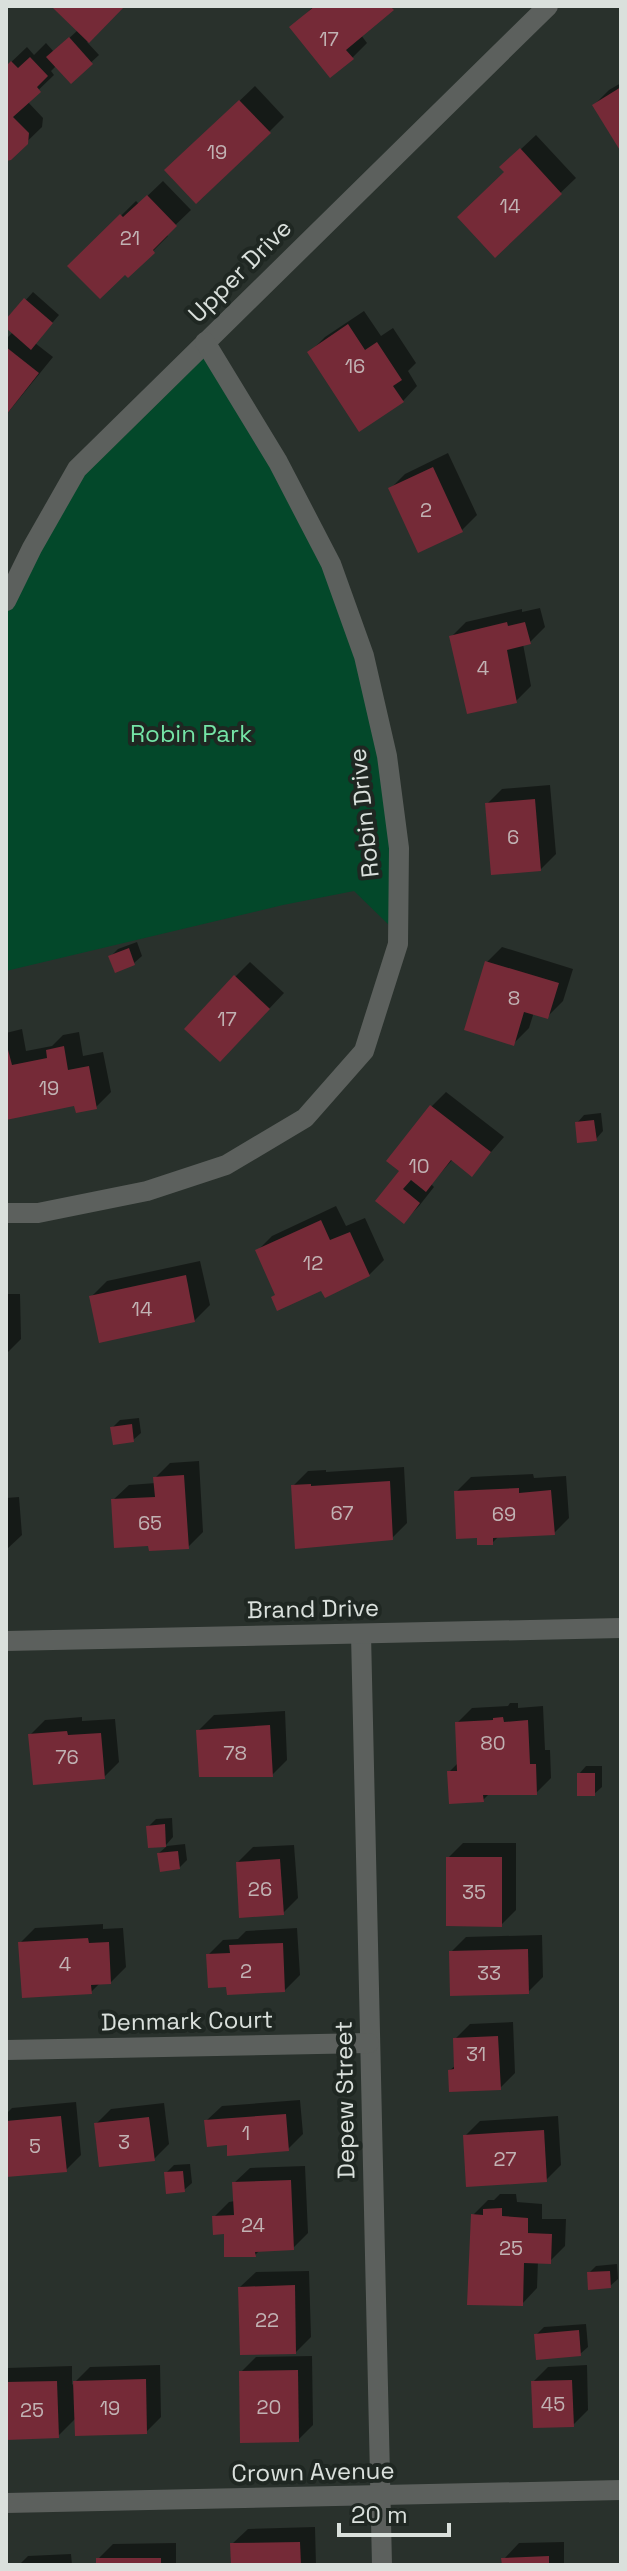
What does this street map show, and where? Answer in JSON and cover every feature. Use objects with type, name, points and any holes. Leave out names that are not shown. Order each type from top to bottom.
[{"type":"street","name":"Upper Drive","points":[[6,601],[77,469],[533,10]]},
{"type":"street","name":"Robin Drive","points":[[6,1213],[38,1213],[147,1191],[226,1165],[305,1118],[364,1051],[398,944],[399,848],[387,756],[364,656],[331,564],[278,462],[205,342]]},
{"type":"street","name":"Brand Drive","points":[[6,1641],[621,1628]]},
{"type":"street","name":"Depew Street","points":[[361,1634],[382,2565]]},
{"type":"street","name":"Denmark Court","points":[[6,2050],[369,2043]]},
{"type":"street","name":"Crown Avenue","points":[[6,2503],[621,2490]]},
{"type":"green space","name":"Robin Park","points":[[205,342],[331,564],[387,756],[391,927],[354,891],[6,971],[6,601],[77,469]]},
{"type":"building","points":[[125,6],[89,43],[53,8]]},
{"type":"building","points":[[315,6],[390,6],[394,10],[346,50],[354,59],[330,78],[289,27]]},
{"type":"building","points":[[69,37],[93,64],[71,84],[46,57]]},
{"type":"building","points":[[30,57],[48,76],[37,87],[41,92],[13,117],[29,133],[28,144],[6,161],[6,66],[11,61],[18,68]]},
{"type":"building","points":[[621,87],[621,152],[592,105]]},
{"type":"building","points":[[239,100],[271,133],[196,204],[164,170]]},
{"type":"building","points":[[520,148],[562,194],[495,258],[457,217],[504,172],[499,167]]},
{"type":"building","points":[[147,195],[177,226],[153,250],[155,253],[100,299],[67,266],[120,214],[123,217]]},
{"type":"building","points":[[24,298],[53,323],[31,350],[6,328],[6,319]]},
{"type":"building","points":[[348,324],[365,350],[377,342],[402,380],[393,386],[404,402],[359,432],[307,352]]},
{"type":"building","points":[[6,347],[39,373],[6,415]]},
{"type":"building","points":[[433,467],[463,532],[418,553],[388,488]]},
{"type":"building","points":[[507,622],[508,626],[525,622],[531,644],[507,650],[517,703],[467,714],[449,636]]},
{"type":"building","points":[[535,799],[541,871],[491,875],[485,803]]},
{"type":"building","points":[[129,948],[135,965],[115,973],[108,956]]},
{"type":"building","points":[[485,961],[559,983],[548,1019],[524,1012],[514,1046],[464,1030]]},
{"type":"building","points":[[234,975],[270,1009],[220,1062],[184,1029]]},
{"type":"building","points":[[6,1042],[12,1065],[47,1058],[46,1050],[64,1046],[68,1070],[89,1066],[97,1109],[76,1113],[74,1106],[6,1120]]},
{"type":"building","points":[[430,1105],[491,1152],[472,1177],[451,1160],[426,1192],[411,1180],[403,1189],[420,1203],[404,1224],[375,1201],[399,1171],[386,1161]]},
{"type":"building","points":[[594,1120],[597,1141],[577,1143],[575,1122]]},
{"type":"building","points":[[321,1220],[330,1240],[350,1232],[370,1276],[325,1298],[321,1291],[277,1311],[271,1297],[275,1295],[255,1250]]},
{"type":"building","points":[[186,1275],[195,1322],[99,1343],[89,1296]]},
{"type":"building","points":[[132,1424],[134,1442],[113,1445],[110,1427]]},
{"type":"building","points":[[184,1475],[189,1549],[149,1551],[148,1546],[114,1548],[111,1499],[155,1497],[153,1477]]},
{"type":"building","points":[[390,1481],[393,1540],[295,1549],[291,1485]]},
{"type":"building","points":[[519,1488],[519,1493],[551,1490],[555,1535],[493,1538],[493,1545],[477,1545],[477,1538],[456,1539],[454,1491]]},
{"type":"building","points":[[503,1717],[504,1722],[528,1720],[530,1764],[536,1764],[537,1795],[483,1795],[484,1802],[449,1804],[447,1771],[457,1771],[455,1722]]},
{"type":"building","points":[[270,1725],[273,1777],[199,1777],[196,1730]]},
{"type":"building","points":[[67,1731],[68,1735],[101,1733],[105,1779],[33,1785],[28,1734]]},
{"type":"building","points":[[577,1773],[595,1773],[595,1796],[577,1796]]},
{"type":"building","points":[[165,1824],[166,1847],[148,1848],[146,1826]]},
{"type":"building","points":[[178,1851],[180,1869],[160,1872],[157,1853]]},
{"type":"building","points":[[446,1857],[502,1857],[502,1927],[446,1926]]},
{"type":"building","points":[[280,1859],[284,1915],[239,1918],[236,1862]]},
{"type":"building","points":[[88,1938],[89,1943],[109,1942],[111,1984],[91,1985],[92,1994],[22,1998],[18,1942]]},
{"type":"building","points":[[283,1943],[285,1992],[227,1995],[226,1987],[208,1988],[206,1954],[230,1953],[229,1945]]},
{"type":"building","points":[[528,1949],[529,1994],[450,1996],[449,1951]]},
{"type":"building","points":[[498,2036],[501,2090],[449,2092],[448,2070],[454,2069],[453,2038]]},
{"type":"building","points":[[286,2114],[289,2151],[227,2156],[227,2145],[207,2147],[204,2120]]},
{"type":"building","points":[[61,2116],[67,2172],[6,2177],[6,2121]]},
{"type":"building","points":[[149,2117],[155,2161],[99,2167],[94,2123]]},
{"type":"building","points":[[544,2130],[547,2182],[466,2187],[463,2135]]},
{"type":"building","points":[[183,2171],[185,2192],[166,2194],[164,2172]]},
{"type":"building","points":[[291,2180],[294,2250],[255,2252],[256,2257],[224,2257],[224,2234],[213,2235],[212,2216],[234,2215],[232,2182]]},
{"type":"building","points":[[502,2208],[502,2216],[528,2218],[528,2233],[552,2234],[551,2264],[524,2263],[523,2306],[467,2305],[471,2214],[483,2215],[483,2209]]},
{"type":"building","points":[[610,2271],[611,2288],[588,2290],[587,2272]]},
{"type":"building","points":[[295,2285],[296,2354],[240,2355],[238,2287]]},
{"type":"building","points":[[579,2330],[581,2356],[536,2360],[534,2334]]},
{"type":"building","points":[[298,2370],[299,2442],[240,2443],[239,2371]]},
{"type":"building","points":[[146,2379],[147,2434],[75,2436],[73,2381]]},
{"type":"building","points":[[572,2380],[574,2427],[533,2428],[531,2381]]},
{"type":"building","points":[[57,2381],[59,2438],[6,2440],[6,2382]]},
{"type":"building","points":[[300,2542],[301,2565],[231,2565],[230,2543]]},
{"type":"building","points":[[549,2556],[549,2565],[502,2565],[501,2558]]},
{"type":"building","points":[[96,2558],[161,2558],[161,2565],[96,2565]]}]
